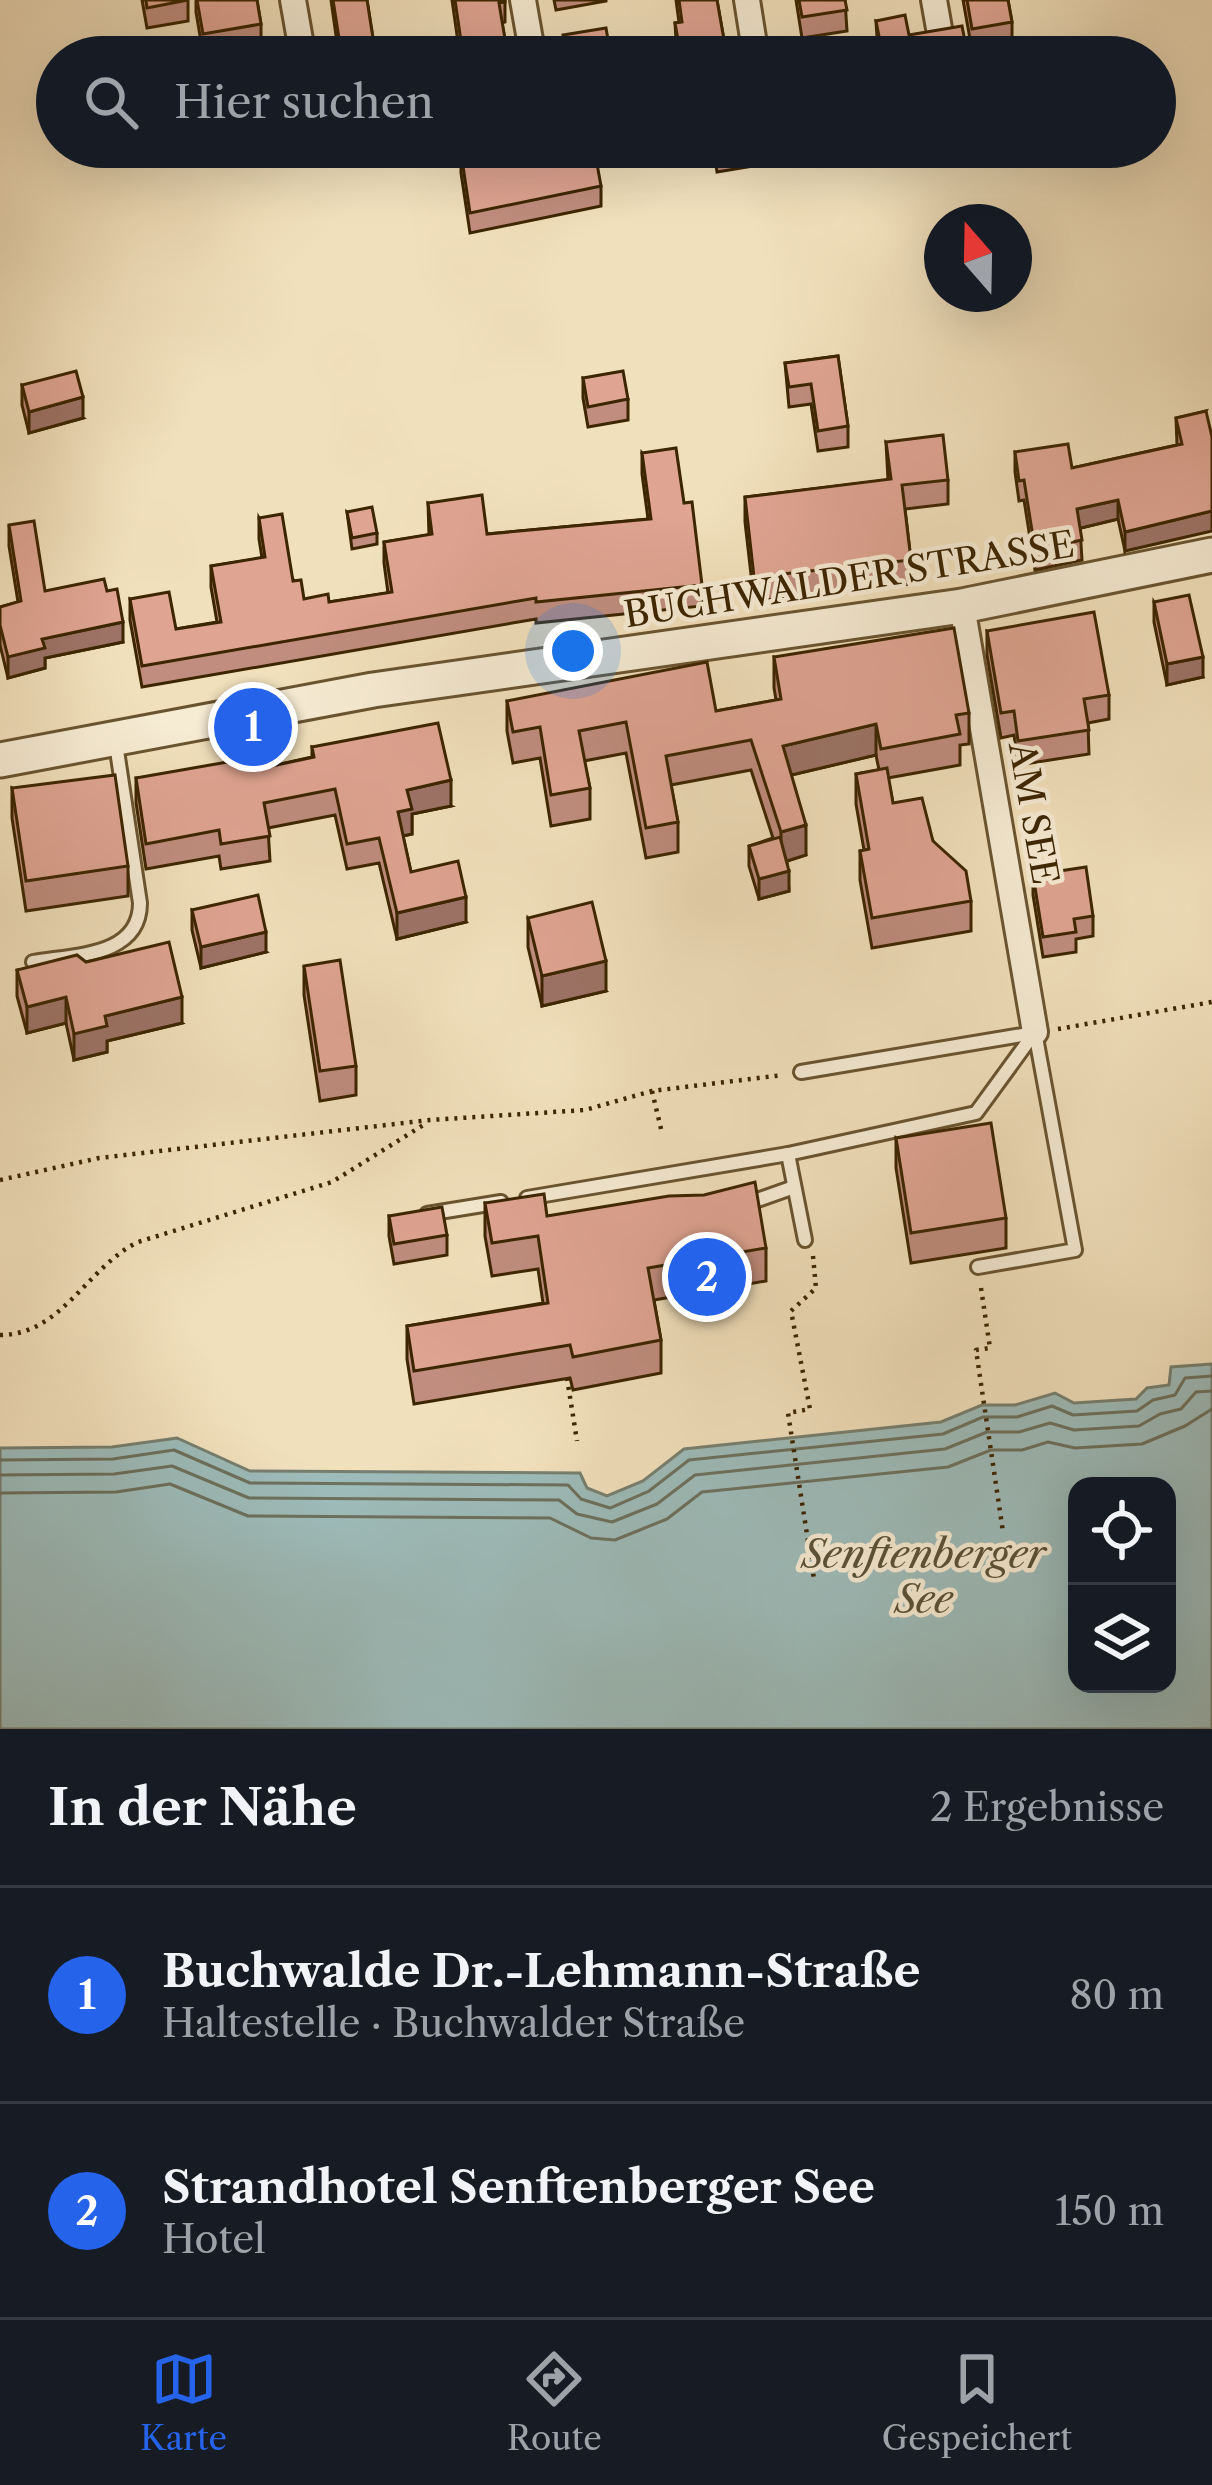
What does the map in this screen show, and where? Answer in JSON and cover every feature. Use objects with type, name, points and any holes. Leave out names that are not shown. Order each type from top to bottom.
[{"type":"street","points":[[293,0],[299,36]]},
{"type":"street","points":[[523,0],[529,36]]},
{"type":"street","points":[[747,0],[753,36]]},
{"type":"street","points":[[934,0],[940,34]]},
{"type":"street","name":"BUCHWALDER STRASSE","points":[[0,760],[374,690],[962,606],[1212,555]]},
{"type":"street","name":"AM SEE","points":[[962,606],[1036,1033]]},
{"type":"lane","points":[[33,962],[115,947],[136,926],[140,904],[115,738]]},
{"type":"lane","points":[[801,1072],[1036,1033]]},
{"type":"lane","points":[[408,1216],[627,1189],[976,1113],[1036,1033]]},
{"type":"lane","points":[[978,1267],[1075,1250],[1036,1033]]},
{"type":"lane","points":[[788,1154],[805,1240]]},
{"type":"lane","points":[[739,1208],[794,1186]]},
{"type":"path","points":[[1036,1033],[1212,1002]]},
{"type":"path","points":[[0,1180],[100,1158],[430,1120],[585,1110],[652,1091],[801,1072]]},
{"type":"path","points":[[652,1091],[662,1133]]},
{"type":"path","points":[[0,1335],[36,1329],[51,1319],[114,1254],[126,1248],[332,1182],[430,1120]]},
{"type":"path","points":[[805,1240],[813,1252],[817,1282],[791,1310],[810,1409],[788,1413],[814,1579]]},
{"type":"path","points":[[978,1267],[990,1348],[976,1350],[1003,1532]]},
{"type":"path","points":[[566,1372],[578,1441]]},
{"type":"water","name":"Senftenberger See","points":[[1212,1364],[1212,1729],[0,1729],[0,1448],[112,1447],[177,1438],[250,1471],[580,1473],[587,1488],[607,1496],[643,1481],[684,1449],[941,1422],[982,1405],[1015,1405],[1055,1393],[1074,1403],[1136,1399],[1147,1388],[1169,1385],[1171,1367]]},
{"type":"building","points":[[146,0],[188,0],[147,8]]},
{"type":"building","points":[[197,0],[257,0],[261,24],[203,34]]},
{"type":"building","points":[[333,0],[367,0],[373,36],[339,36]]},
{"type":"building","points":[[455,0],[505,0],[499,3],[504,36],[460,36]]},
{"type":"building","points":[[679,0],[717,0],[723,36],[677,36],[675,23],[682,22]]},
{"type":"building","points":[[799,0],[845,0],[847,10],[802,17]]},
{"type":"building","points":[[967,0],[1008,0],[1012,22],[972,29]]},
{"type":"building","points":[[905,15],[909,35],[962,26],[964,36],[879,36],[876,21]]},
{"type":"building","points":[[606,28],[607,36],[563,36]]},
{"type":"building","points":[[463,168],[598,168],[601,186],[470,213]]},
{"type":"building","points":[[838,356],[848,426],[818,431],[811,384],[789,387],[785,363]]},
{"type":"building","points":[[76,371],[83,397],[29,412],[22,385]]},
{"type":"building","points":[[623,371],[628,399],[588,407],[583,378]]},
{"type":"building","points":[[1206,411],[1212,437],[1212,511],[1125,532],[1118,500],[1077,509],[1082,540],[1035,550],[1015,452],[1068,444],[1072,468],[1182,444],[1176,418]]},
{"type":"building","points":[[943,435],[948,480],[902,485],[911,560],[754,577],[745,497],[891,479],[886,442]]},
{"type":"building","points":[[676,448],[684,503],[692,502],[702,585],[536,602],[536,598],[142,666],[130,599],[169,592],[176,629],[221,622],[211,566],[265,557],[259,518],[282,514],[293,581],[301,580],[304,599],[328,594],[329,602],[392,592],[384,542],[432,534],[428,503],[482,495],[487,534],[651,519],[642,453]]},
{"type":"building","points":[[372,507],[377,533],[352,538],[347,512]]},
{"type":"building","points":[[34,521],[45,591],[104,579],[107,591],[117,589],[123,622],[42,639],[45,648],[8,657],[0,607],[21,601],[9,525]]},
{"type":"building","points":[[1189,595],[1203,657],[1167,664],[1154,602]]},
{"type":"building","points":[[1094,612],[1109,695],[1084,699],[1089,730],[1018,741],[1014,711],[1001,713],[987,631]]},
{"type":"building","points":[[954,628],[969,713],[956,715],[960,734],[881,749],[876,724],[783,746],[806,825],[781,832],[751,740],[666,756],[678,822],[646,828],[626,722],[579,731],[590,788],[551,795],[540,727],[513,732],[507,701],[707,662],[716,711],[781,699],[774,657]]},
{"type":"building","points":[[438,723],[451,780],[407,790],[412,809],[398,812],[411,872],[458,861],[466,897],[397,913],[379,838],[347,844],[335,789],[264,803],[270,836],[221,844],[219,830],[146,844],[136,778],[256,757],[258,769],[314,757],[312,747]]},
{"type":"building","points":[[887,768],[893,803],[922,798],[933,841],[966,871],[971,901],[872,918],[860,851],[869,849],[856,774]]},
{"type":"building","points":[[115,775],[128,866],[26,881],[12,788]]},
{"type":"building","points":[[780,837],[789,871],[759,879],[749,846]]},
{"type":"building","points":[[1086,867],[1093,916],[1074,919],[1076,932],[1043,937],[1033,875]]},
{"type":"building","points":[[258,895],[266,932],[201,947],[192,910]]},
{"type":"building","points":[[592,902],[606,961],[542,976],[528,918]]},
{"type":"building","points":[[169,942],[182,997],[105,1016],[107,1026],[74,1034],[66,997],[27,1007],[17,970],[77,955],[86,962]]},
{"type":"building","points":[[340,960],[356,1066],[320,1071],[304,966]]},
{"type":"building","points":[[991,1123],[1006,1218],[911,1233],[896,1138]]},
{"type":"building","points":[[755,1182],[766,1248],[648,1268],[661,1340],[573,1357],[570,1345],[414,1371],[407,1326],[548,1303],[538,1236],[492,1243],[485,1203],[544,1194],[547,1216],[669,1196],[704,1195]]},
{"type":"building","points":[[442,1207],[447,1235],[394,1244],[389,1216]]},
{"type":"place","name":"Buchwalde Dr.-Lehmann-Straße","points":[[253,727]]},
{"type":"place","name":"Strandhotel Senftenberger See","points":[[707,1277]]}]
